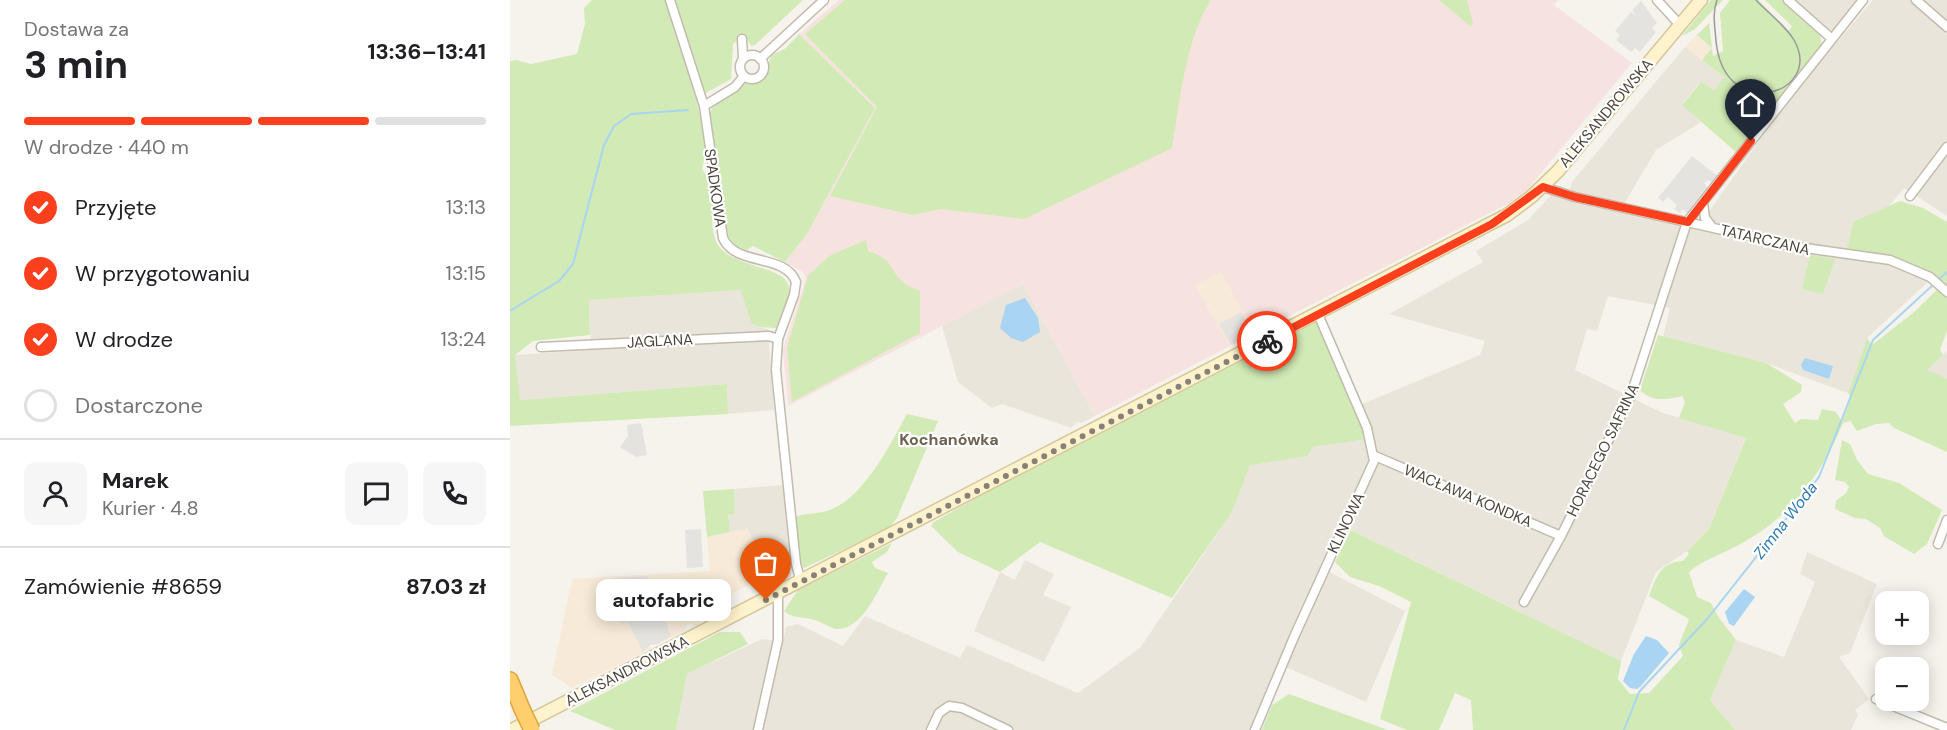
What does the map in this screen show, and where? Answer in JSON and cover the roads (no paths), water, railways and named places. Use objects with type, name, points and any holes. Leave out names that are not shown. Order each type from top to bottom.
[{"type":"highway","points":[[510,681],[532,730]]},
{"type":"main road","name":"ALEKSANDROWSKA","points":[[512,730],[1492,224],[1543,187],[1701,0]]},
{"type":"street","name":"SPADKOWA","points":[[670,0],[704,105],[720,227],[727,246],[786,269],[796,282],[794,295],[778,339],[777,380],[796,564],[801,582]]},
{"type":"street","points":[[760,59],[824,0]]},
{"type":"street","points":[[1657,0],[1680,25]]},
{"type":"street","points":[[1788,0],[1832,39]]},
{"type":"street","points":[[1688,222],[1863,0]]},
{"type":"street","points":[[1916,0],[1947,27]]},
{"type":"street","points":[[744,76],[740,68],[747,57],[760,59]]},
{"type":"street","points":[[744,76],[753,78],[759,75],[763,69],[760,59]]},
{"type":"street","points":[[704,105],[735,87],[744,76]]},
{"type":"street","points":[[1910,196],[1947,147]]},
{"type":"street","name":"TATARCZANA","points":[[1543,187],[1575,197],[1833,254],[1890,260],[1930,278],[1944,289]]},
{"type":"street","points":[[1703,203],[1705,218],[1712,228]]},
{"type":"street","name":"HORACEGO SAFRINA","points":[[1524,602],[1561,536],[1631,395],[1688,222]]},
{"type":"street","points":[[1318,314],[1367,428],[1375,456]]},
{"type":"street","name":"JAGLANA","points":[[541,347],[769,336],[778,339]]},
{"type":"street","name":"WACŁAWA KONDKA","points":[[1375,456],[1561,536]]},
{"type":"street","name":"KLINOWA","points":[[1255,730],[1294,637],[1370,473],[1375,456]]},
{"type":"street","points":[[1938,544],[1947,520]]},
{"type":"street","points":[[758,730],[778,640],[778,594]]},
{"type":"street","points":[[931,730],[939,713],[946,707],[962,708],[1008,730]]},
{"type":"street","points":[[1905,711],[1947,728]]},
{"type":"water","points":[[1025,298],[1038,318],[1040,332],[1023,342],[1011,338],[1000,328],[1006,305]]},
{"type":"water","points":[[1805,358],[1833,366],[1829,379],[1803,370],[1801,365]]},
{"type":"water","points":[[1744,589],[1755,597],[1734,626],[1729,624],[1725,612]]},
{"type":"water","points":[[1646,636],[1657,640],[1669,653],[1641,686],[1637,689],[1630,688],[1623,681],[1634,654]]},
{"type":"waterway","points":[[510,311],[559,281],[573,264],[604,145],[614,126],[631,114],[688,110]]},
{"type":"waterway","name":"Zimna Woda","points":[[1938,280],[1947,272]]},
{"type":"waterway","name":"Zimna Woda","points":[[1624,730],[1639,692],[1708,618],[1819,477],[1873,340],[1934,284]]},
{"type":"tram line","points":[[1717,0],[1716,41],[1723,67],[1736,84],[1752,92],[1770,92],[1785,86],[1796,75],[1800,59],[1794,40],[1756,0]]},
{"type":"place","name":"autofabric","points":[[766,600]]},
{"type":"district","name":"Kochanówka","points":[[949,439]]}]
